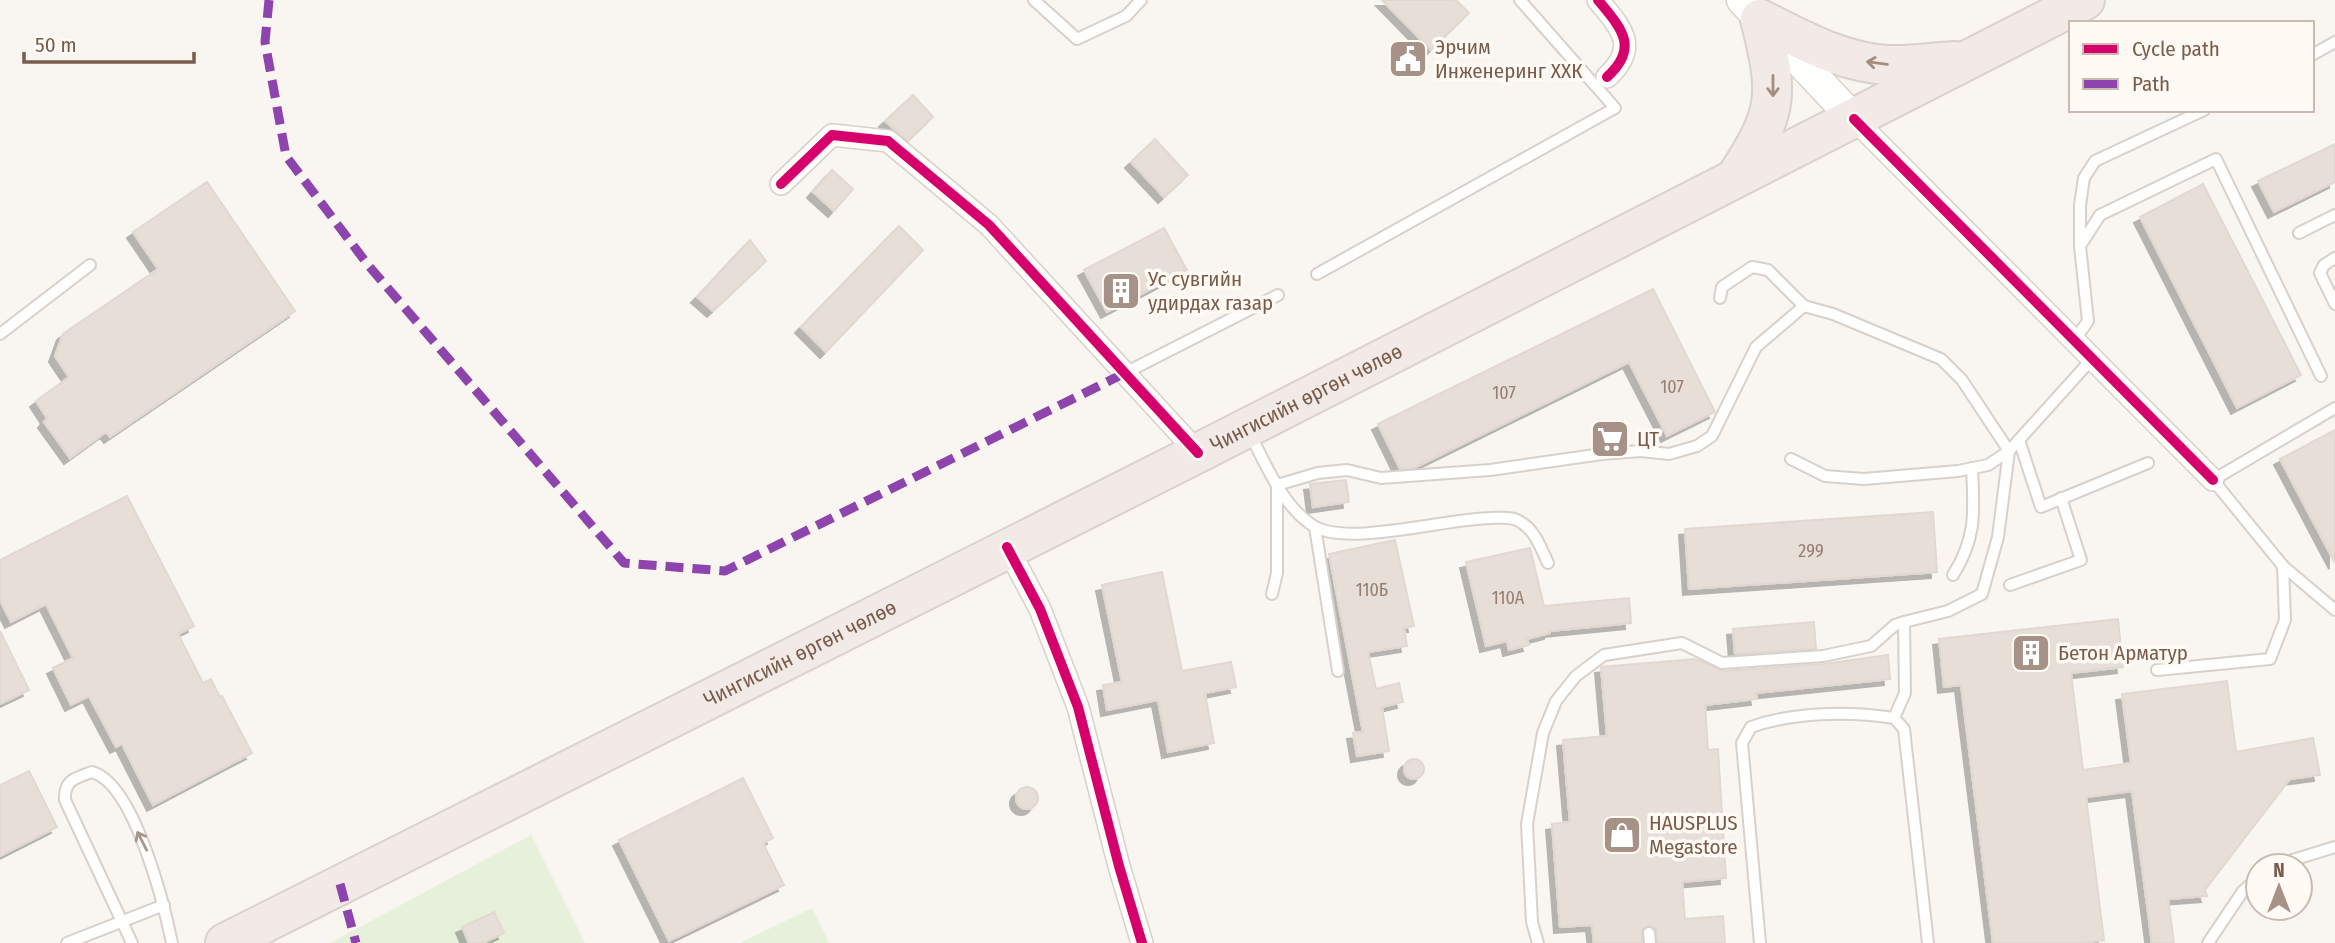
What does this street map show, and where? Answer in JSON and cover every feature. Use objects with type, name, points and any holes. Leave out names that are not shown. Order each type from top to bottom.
[{"type":"highway","name":"Чингисийн өргөн чөлөө","points":[[225,943],[1198,453],[2085,0]]},
{"type":"highway","points":[[1751,10],[1818,48],[1858,61],[1889,65],[1970,60]]},
{"type":"highway","points":[[1735,179],[1762,138],[1774,91],[1773,69],[1751,10]]},
{"type":"main road","points":[[1751,10],[1854,119]]},
{"type":"street","points":[[1598,0],[1624,35],[1626,47],[1621,61],[1607,77]]},
{"type":"street","points":[[1854,119],[2213,480]]},
{"type":"street","points":[[781,184],[832,135],[888,141],[989,225],[1198,453]]},
{"type":"street","points":[[1007,547],[1040,609],[1078,707],[1142,943]]},
{"type":"lane","points":[[1034,0],[1077,40],[1126,16],[1141,0]]},
{"type":"lane","points":[[1317,274],[1615,108],[1520,0]]},
{"type":"lane","points":[[2314,54],[2335,42]]},
{"type":"lane","points":[[2073,342],[2088,321],[2080,246],[2080,205],[2084,178],[2095,161],[2200,112]]},
{"type":"lane","points":[[2080,246],[2100,215],[2217,159],[2321,376]]},
{"type":"lane","points":[[2299,233],[2335,215]]},
{"type":"lane","points":[[2335,258],[2324,265],[2320,273],[2335,304]]},
{"type":"lane","points":[[0,334],[90,265]]},
{"type":"lane","points":[[1538,943],[1532,922],[1527,824],[1543,733],[1556,701],[1576,676],[1604,655],[1682,643],[1722,663],[1823,656],[1871,646],[1895,625],[1948,611],[1982,594],[1998,537],[2010,451],[1962,380],[1941,359],[1833,314],[1804,306],[1768,270],[1752,267],[1722,287],[1720,298]]},
{"type":"lane","points":[[1125,373],[1278,295]]},
{"type":"lane","points":[[1277,485],[1318,473],[1347,470],[1381,478],[1490,470],[1602,454],[1641,451],[1669,454],[1697,446],[1712,436],[1756,347],[1804,306]]},
{"type":"lane","points":[[1791,458],[1825,476],[1864,479],[1988,465],[2010,451],[2091,360]]},
{"type":"lane","points":[[2335,408],[2266,446],[2213,480],[2283,566],[2335,610]]},
{"type":"lane","points":[[1246,427],[1277,485],[1315,527],[1344,535],[1468,518],[1509,518],[1523,523],[1533,532],[1548,563]]},
{"type":"lane","points":[[2019,440],[2040,507],[2148,463]]},
{"type":"lane","points":[[1953,575],[1967,552],[1973,531],[1972,468]]},
{"type":"lane","points":[[1272,594],[1277,573],[1277,485]]},
{"type":"lane","points":[[2010,585],[2081,560],[2061,498]]},
{"type":"lane","points":[[1315,527],[1338,671]]},
{"type":"lane","points":[[2157,670],[2270,659],[2286,620],[2283,566]]},
{"type":"lane","points":[[1894,718],[1905,693],[1904,622]]},
{"type":"lane","points":[[1760,943],[1742,743],[1751,727],[1777,718],[1873,715],[1894,718],[1904,729],[1928,943]]},
{"type":"lane","points":[[132,943],[65,800],[65,789],[70,780],[92,772],[110,780],[152,861],[172,943]]},
{"type":"lane","points":[[2314,853],[2335,847]]},
{"type":"lane","points":[[2208,943],[2244,890]]},
{"type":"lane","points":[[67,943],[122,919],[164,905]]},
{"type":"green space","points":[[531,835],[585,943],[330,943]]},
{"type":"green space","points":[[812,908],[829,943],[740,943]]},
{"type":"building","points":[[1382,0],[1456,0],[1469,13],[1431,50]]},
{"type":"building","points":[[913,95],[933,117],[908,141],[885,121]]},
{"type":"building","points":[[1155,139],[1188,175],[1164,197],[1131,162]]},
{"type":"building","points":[[2335,144],[2335,182],[2274,212],[2258,181]]},
{"type":"building","points":[[832,170],[853,189],[834,211],[813,192]]},
{"type":"building","points":[[207,182],[295,311],[110,437],[106,432],[70,458],[44,422],[47,418],[36,401],[69,377],[55,356],[63,334],[158,269],[133,232]]},
{"type":"building","points":[[2203,184],[2301,375],[2237,408],[2140,217]]},
{"type":"building","points":[[899,226],[923,250],[826,352],[801,327]]},
{"type":"building","name":"Ус сувгийн удирдах газар","points":[[1164,228],[1187,270],[1107,312],[1084,270]]},
{"type":"building","points":[[750,240],[766,261],[713,311],[697,297]]},
{"type":"building","points":[[1653,289],[1715,412],[1667,436],[1629,362],[1414,468],[1400,469],[1378,424]]},
{"type":"building","points":[[2335,430],[2335,563],[2280,459]]},
{"type":"building","points":[[1346,480],[1349,502],[1313,507],[1310,484]]},
{"type":"building","points":[[127,496],[194,626],[178,634],[203,683],[211,679],[252,753],[153,805],[122,744],[116,747],[89,696],[71,705],[53,668],[73,658],[46,604],[11,622],[0,600],[0,560]]},
{"type":"building","points":[[1933,512],[1937,572],[1689,589],[1685,529]]},
{"type":"building","points":[[1395,540],[1414,626],[1404,628],[1407,646],[1368,652],[1376,689],[1399,683],[1403,702],[1382,707],[1389,751],[1357,756],[1353,733],[1363,732],[1329,554]]},
{"type":"building","points":[[1530,548],[1544,606],[1629,598],[1631,623],[1550,631],[1527,639],[1529,645],[1509,650],[1507,641],[1486,646],[1466,562]]},
{"type":"building","points":[[1162,572],[1182,671],[1231,662],[1236,687],[1205,693],[1214,743],[1168,752],[1158,700],[1107,710],[1103,685],[1122,682],[1102,585]]},
{"type":"building","points":[[2118,619],[2123,667],[2071,673],[2083,770],[2131,763],[2122,694],[2227,681],[2236,752],[2313,738],[2320,775],[2290,779],[2205,890],[2207,896],[2168,899],[2174,943],[2152,943],[2132,791],[2086,797],[2104,940],[2078,943],[1993,943],[1961,685],[1944,687],[1939,639]]},
{"type":"building","points":[[1814,622],[1816,649],[1735,654],[1733,629]]},
{"type":"building","points":[[0,631],[29,690],[0,704]]},
{"type":"building","points":[[1888,655],[1890,679],[1756,693],[1757,699],[1705,705],[1708,750],[1718,749],[1726,878],[1682,882],[1685,919],[1723,916],[1725,943],[1658,943],[1656,929],[1649,925],[1642,930],[1642,943],[1594,943],[1592,925],[1560,927],[1552,824],[1570,822],[1563,740],[1607,736],[1601,667],[1695,659],[1723,671],[1824,664]]},
{"type":"building","points":[[1410,759],[1418,759],[1424,769],[1418,779],[1410,779],[1404,773],[1404,765]]},
{"type":"building","points":[[29,771],[57,827],[0,856],[0,785]]},
{"type":"building","points":[[743,778],[773,838],[763,843],[784,885],[669,941],[619,840]]},
{"type":"building","points":[[1023,787],[1031,787],[1038,794],[1038,802],[1031,809],[1023,809],[1016,802],[1016,794]]},
{"type":"building","points":[[494,912],[504,933],[483,943],[469,943],[462,927]]},
{"type":"marked path","points":[[269,0],[265,42],[286,156],[368,265],[624,563],[725,571],[1125,373]]},
{"type":"marked path","points":[[340,884],[356,943]]},
{"type":"cycle path","points":[[1598,0],[1624,38],[1623,56],[1607,77]]},
{"type":"cycle path","points":[[1854,119],[2213,480]]},
{"type":"cycle path","points":[[781,184],[832,135],[888,141],[989,225],[1198,453]]},
{"type":"cycle path","points":[[1007,547],[1040,609],[1078,707],[1142,943]]},
{"type":"place","name":"Эрчим Инженеринг ХХК","points":[[1408,59]]},
{"type":"place","name":"Ус сувгийн удирдах газар","points":[[1121,291]]},
{"type":"place","name":"ЦТ","points":[[1610,439]]},
{"type":"place","name":"Бетон Арматур","points":[[2031,653]]},
{"type":"place","name":"HAUSPLUS Megastore","points":[[1622,835]]}]
